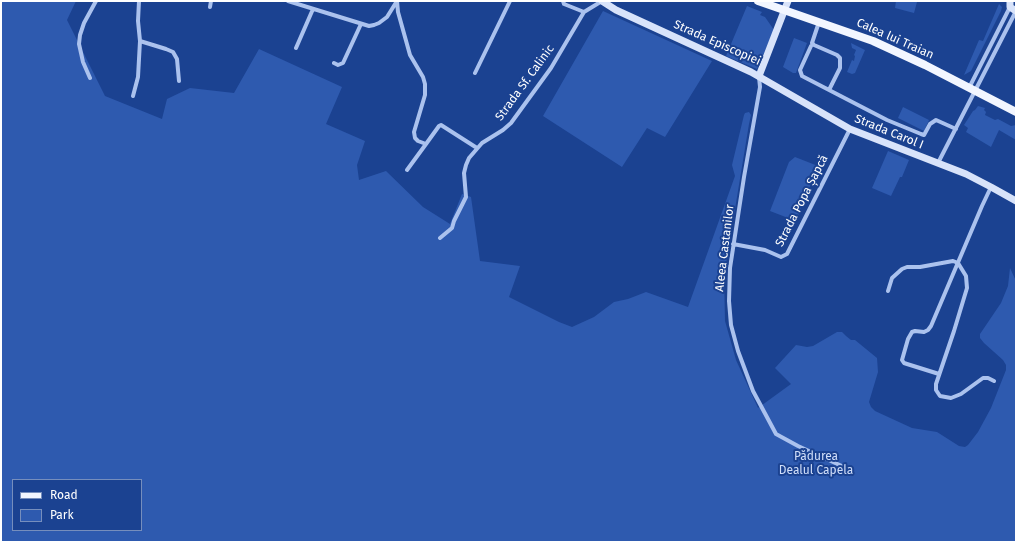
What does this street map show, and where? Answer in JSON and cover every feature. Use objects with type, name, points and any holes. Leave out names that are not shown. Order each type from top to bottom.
[{"type":"main road","name":"Calea lui Traian","points":[[758,1],[882,45],[1016,112]]},
{"type":"street","points":[[90,78],[83,62],[79,44],[84,23],[96,1]]},
{"type":"street","points":[[134,96],[138,77],[140,41],[138,21],[139,1]]},
{"type":"street","points":[[210,6],[211,1]]},
{"type":"street","points":[[288,1],[361,24],[374,26],[386,17],[397,1]]},
{"type":"street","points":[[397,1],[398,12],[410,55],[423,77],[425,84],[425,96],[414,135],[418,140],[426,144]]},
{"type":"street","points":[[475,73],[510,1]]},
{"type":"street","points":[[564,1],[564,4],[584,12],[602,1]]},
{"type":"street","name":"Strada Episcopiei","points":[[602,1],[616,10],[759,76],[788,1]]},
{"type":"street","points":[[972,89],[1010,5]]},
{"type":"street","points":[[938,163],[956,129],[972,89],[1010,5]]},
{"type":"street","points":[[296,48],[313,9]]},
{"type":"street","name":"Strada Sf. Calinic","points":[[440,238],[452,228],[454,220],[466,197],[464,168],[467,161],[477,148],[503,130],[514,118],[551,68],[584,12]]},
{"type":"street","points":[[819,22],[812,43],[837,54],[840,58],[840,68],[829,90]]},
{"type":"street","points":[[334,64],[338,65],[343,63],[361,24]]},
{"type":"street","points":[[140,41],[166,48],[173,52],[177,59],[179,81]]},
{"type":"street","points":[[811,46],[800,70],[802,76],[887,120],[922,134],[924,134],[930,124],[936,120],[956,129]]},
{"type":"street","name":"Strada Carol I","points":[[759,76],[850,129],[938,163],[992,187],[1016,201]]},
{"type":"street","name":"Aleea Castanilor","points":[[759,76],[760,87],[734,244],[729,285],[731,325],[738,351],[753,391],[776,434],[844,467]]},
{"type":"street","points":[[407,170],[441,125],[477,148]]},
{"type":"street","name":"Strada Popa Șapcă","points":[[734,244],[765,250],[781,256],[787,254],[850,129]]},
{"type":"street","points":[[939,374],[904,363],[902,360],[908,339],[912,332],[924,332],[931,326],[982,206],[992,187]]},
{"type":"street","points":[[888,291],[892,278],[902,269],[953,261],[958,263],[966,276],[967,288],[952,339],[939,374],[936,390],[940,396],[947,399],[960,394],[983,378],[988,378],[994,381]]},
{"type":"green space","name":"Pădurea Dealul Capela","points":[[1,1],[76,1],[67,20],[105,96],[162,119],[167,99],[190,88],[234,93],[259,49],[342,87],[326,124],[365,141],[357,165],[359,180],[386,171],[423,207],[450,224],[462,194],[471,197],[480,261],[520,266],[509,297],[572,327],[594,317],[614,302],[628,299],[646,292],[688,307],[735,176],[732,165],[744,115],[745,113],[749,112],[751,115],[724,276],[725,321],[736,360],[758,408],[791,384],[775,368],[796,345],[807,347],[813,346],[837,332],[842,332],[851,340],[855,340],[877,358],[878,372],[869,402],[875,411],[912,428],[937,432],[959,446],[965,447],[978,432],[991,408],[1006,370],[1006,365],[1003,360],[984,343],[980,338],[980,334],[1001,303],[1008,286],[1010,268],[1016,281],[1016,542],[1,542]]},
{"type":"green space","points":[[896,1],[917,2],[914,13],[895,8]]},
{"type":"green space","points":[[999,4],[1002,7],[1001,11],[971,71],[964,75],[979,40],[983,41]]},
{"type":"green space","points":[[747,6],[762,12],[760,15],[765,17],[774,30],[757,69],[726,56]]},
{"type":"green space","points":[[603,11],[712,61],[665,137],[647,128],[622,167],[543,116]]},
{"type":"green space","points":[[794,38],[807,43],[796,73],[793,73],[783,67]]},
{"type":"green space","points":[[851,43],[865,50],[855,73],[852,74],[847,72],[852,60],[854,61],[856,50],[852,48]]},
{"type":"green space","points":[[978,106],[985,108],[985,115],[995,120],[998,119],[1011,126],[1016,125],[1016,140],[999,130],[991,147],[966,132],[968,128],[964,125]]},
{"type":"green space","points":[[903,107],[929,120],[924,131],[898,118]]},
{"type":"green space","points":[[888,151],[909,160],[902,177],[900,177],[891,196],[872,188]]},
{"type":"green space","points":[[795,157],[818,166],[796,221],[770,211],[789,162]]}]
